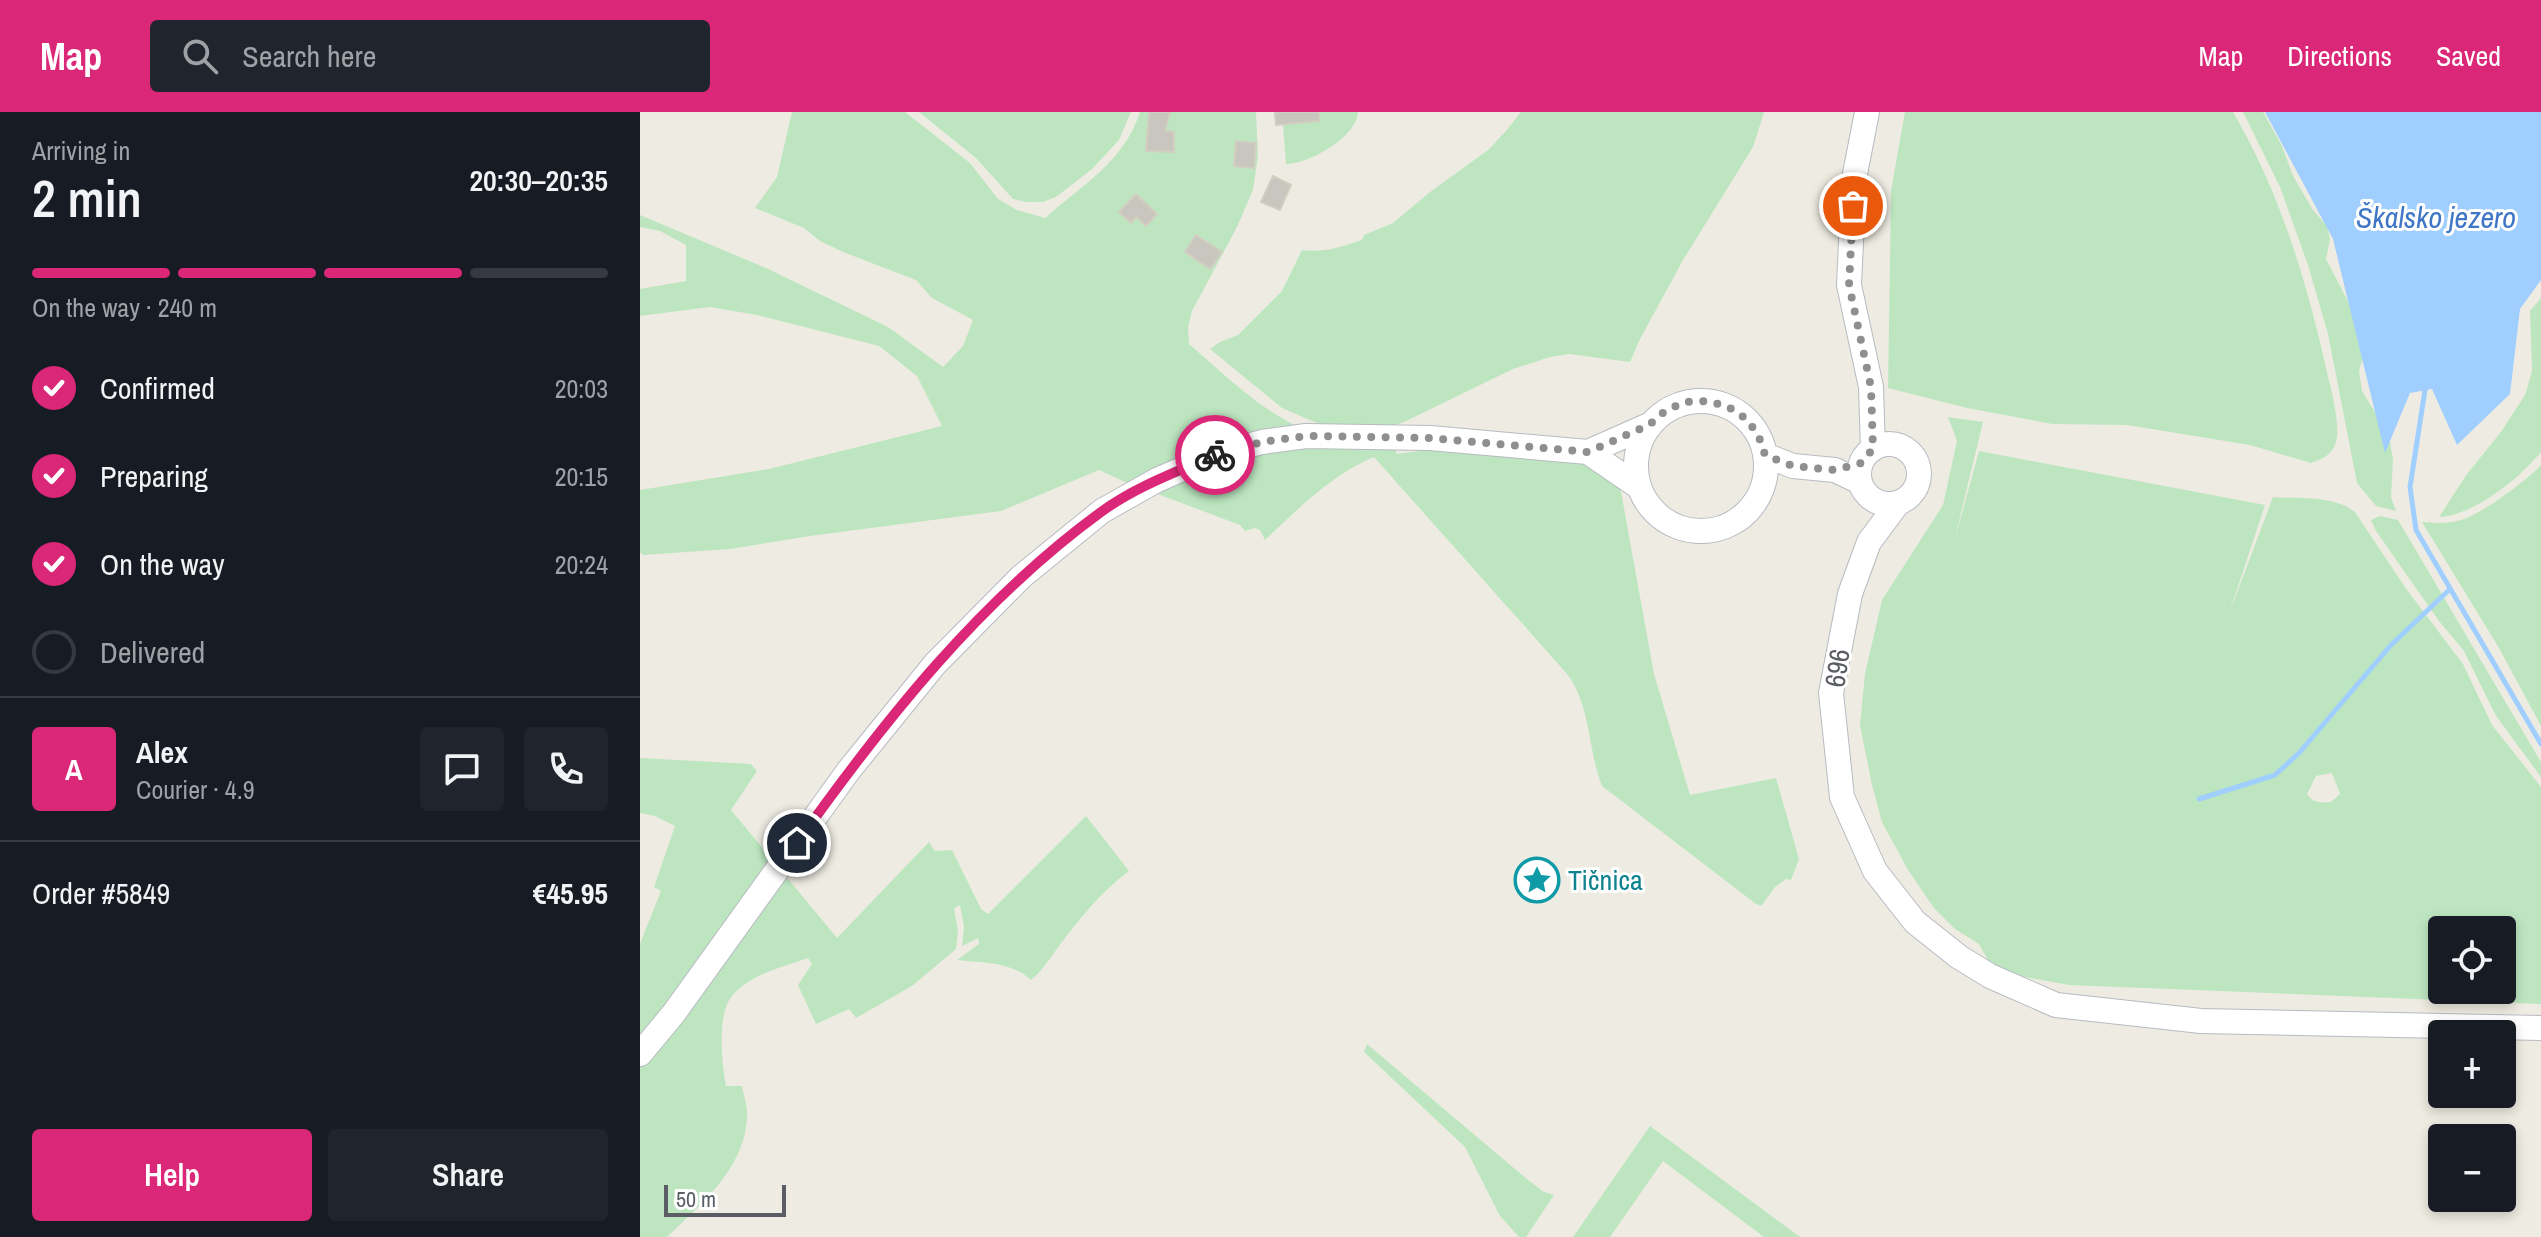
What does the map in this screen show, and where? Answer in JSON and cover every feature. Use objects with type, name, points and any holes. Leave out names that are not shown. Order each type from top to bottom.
[{"type":"main road","name":"696","points":[[1867,112],[1854,179],[1849,285],[1871,387],[1920,472],[1914,491],[1898,503],[1869,542],[1850,594],[1831,693],[1842,797],[1875,871],[1915,922],[1969,963],[1990,976],[2056,1005],[2201,1021],[2541,1028]]},
{"type":"main road","name":"696","points":[[1869,542],[1864,471],[1871,387]]},
{"type":"main road","points":[[640,1054],[674,1013],[849,770],[935,664],[1021,577],[1102,511],[1157,480],[1217,454],[1262,442],[1306,436],[1430,438],[1588,452],[1649,425],[1665,411],[1685,402],[1706,401],[1727,406],[1745,418],[1758,434],[1765,455],[1765,476],[1758,496]]},
{"type":"main road","points":[[1649,425],[1639,444],[1635,466],[1639,487],[1649,506],[1665,521],[1685,529],[1706,531],[1727,525],[1746,513],[1758,496],[1793,466]]},
{"type":"main road","points":[[1864,471],[1882,444],[1903,447]]},
{"type":"main road","points":[[1588,452],[1639,487]]},
{"type":"main road","points":[[1765,455],[1793,466],[1864,471]]},
{"type":"main road","points":[[1864,471],[1879,503],[1898,503]]},
{"type":"green space","points":[[792,112],[905,112],[970,163],[998,199],[1017,210],[1045,218],[1113,159],[1133,130],[1140,112],[1256,112],[1258,156],[1253,190],[1192,311],[1188,327],[1189,344],[1252,398],[1288,421],[1322,433],[1397,432],[1396,454],[1523,438],[1612,442],[1654,674],[1690,795],[1776,778],[1799,859],[1791,880],[1786,879],[1775,887],[1761,906],[1756,904],[1602,786],[1581,701],[1568,675],[1374,457],[1330,483],[1265,540],[1260,530],[1245,531],[1240,525],[1099,470],[1001,511],[730,549],[643,555],[640,552],[640,490],[769,469],[942,426],[917,376],[879,346],[757,315],[710,307],[640,316],[640,289],[686,281],[686,245],[660,231],[640,227],[640,215],[766,268],[888,327],[943,367],[963,346],[973,320],[932,298],[916,280],[843,252],[820,241],[804,228],[755,208],[777,177]]},
{"type":"green space","points":[[919,112],[1131,112],[1119,140],[1092,169],[1056,197],[1043,202],[1027,202],[1013,199],[976,158]]},
{"type":"green space","points":[[1282,112],[1358,112],[1350,131],[1330,147],[1307,159],[1286,164]]},
{"type":"green space","points":[[1521,112],[1764,112],[1753,147],[1683,260],[1630,362],[1569,354],[1550,357],[1513,369],[1404,422],[1379,430],[1326,427],[1282,408],[1210,349],[1238,335],[1282,291],[1302,250],[1325,250],[1347,245],[1393,223],[1488,150]]},
{"type":"green space","points":[[1905,112],[2233,112],[2278,206],[2310,305],[2337,419],[2337,438],[2331,452],[2311,463],[2250,445],[2127,425],[2052,424],[1967,408],[1888,388],[1891,191]]},
{"type":"green space","points":[[2243,112],[2263,112],[2282,146],[2293,176],[2313,210],[2327,226],[2330,239],[2326,259],[2352,309],[2363,357],[2359,371],[2362,391],[2389,435],[2393,460],[2391,497],[2396,511],[2376,506],[2357,483],[2328,334],[2308,265],[2280,187]]},
{"type":"green space","points":[[2541,298],[2541,452],[2521,473],[2481,503],[2439,517],[2525,395],[2532,371],[2530,311]]},
{"type":"green space","points":[[1948,417],[1983,422],[1954,542],[1979,451],[2265,505],[2229,614],[2273,497],[2326,500],[2355,512],[2407,590],[2463,664],[2492,725],[2541,787],[2541,1004],[2516,1003],[2516,916],[2428,916],[2428,999],[2069,985],[2025,977],[1990,964],[1979,944],[1955,929],[1934,908],[1908,870],[1882,822],[1860,725],[1865,674],[1882,600],[1943,505],[1957,441]],"holes":[[[2332,773],[2340,794],[2331,802],[2321,802],[2307,794],[2316,776]]]},
{"type":"green space","points":[[2541,465],[2541,726],[2499,648],[2422,522],[2451,522],[2470,517],[2525,480]]},
{"type":"green space","points":[[2380,516],[2398,520],[2541,762],[2541,777],[2496,716],[2464,651],[2439,621],[2376,531],[2371,520]]},
{"type":"green space","points":[[640,758],[751,764],[757,771],[731,810],[837,938],[929,842],[935,851],[952,850],[981,909],[988,914],[1086,816],[1129,871],[1091,906],[1031,980],[1005,966],[957,960],[979,944],[978,938],[962,946],[964,927],[960,905],[954,908],[958,932],[956,949],[912,986],[856,1018],[849,1009],[816,1024],[798,985],[812,964],[808,958],[745,984],[730,999],[722,1029],[726,1086],[742,1086],[746,1105],[745,1131],[740,1150],[708,1197],[667,1237],[640,1237],[640,944],[661,891],[654,887],[675,826],[655,816],[640,813]]},
{"type":"green space","points":[[1367,1044],[1528,1180],[1554,1195],[1526,1237],[1519,1237],[1500,1216],[1465,1147],[1364,1052]]},
{"type":"green space","points":[[1650,1126],[1800,1237],[1764,1237],[1663,1161],[1610,1237],[1573,1237]]},
{"type":"water","name":"Škalsko jezero","points":[[2265,112],[2541,112],[2541,280],[2520,309],[2510,394],[2457,445],[2432,389],[2410,393],[2385,453],[2333,239]]},
{"type":"building","points":[[1149,112],[1170,112],[1165,131],[1174,132],[1174,152],[1146,151]]},
{"type":"building","points":[[1275,112],[1319,112],[1319,121],[1276,125]]},
{"type":"building","points":[[1236,141],[1256,143],[1254,168],[1234,166]]},
{"type":"building","points":[[1273,176],[1291,185],[1280,210],[1261,202]]},
{"type":"building","points":[[1136,194],[1157,214],[1146,226],[1136,217],[1131,223],[1119,212]]},
{"type":"building","points":[[1196,235],[1222,252],[1210,269],[1185,252]]},
{"type":"waterway","points":[[2425,390],[2410,487],[2416,530],[2541,744]]},
{"type":"waterway","points":[[2199,799],[2275,775],[2299,753],[2391,645],[2450,589]]},
{"type":"way so far","points":[[1215,455],[1262,442],[1306,436],[1430,438],[1588,452],[1649,425],[1665,411],[1685,402],[1706,401],[1727,406],[1745,418],[1758,434],[1765,455],[1793,466],[1835,470],[1861,463],[1873,449],[1871,387],[1849,285],[1853,206]]},
{"type":"place","name":"Tičnica","points":[[1537,880]]},
{"type":"route","points":[[797,843],[849,770],[935,664],[1021,577],[1102,511],[1157,480],[1215,455]]}]
